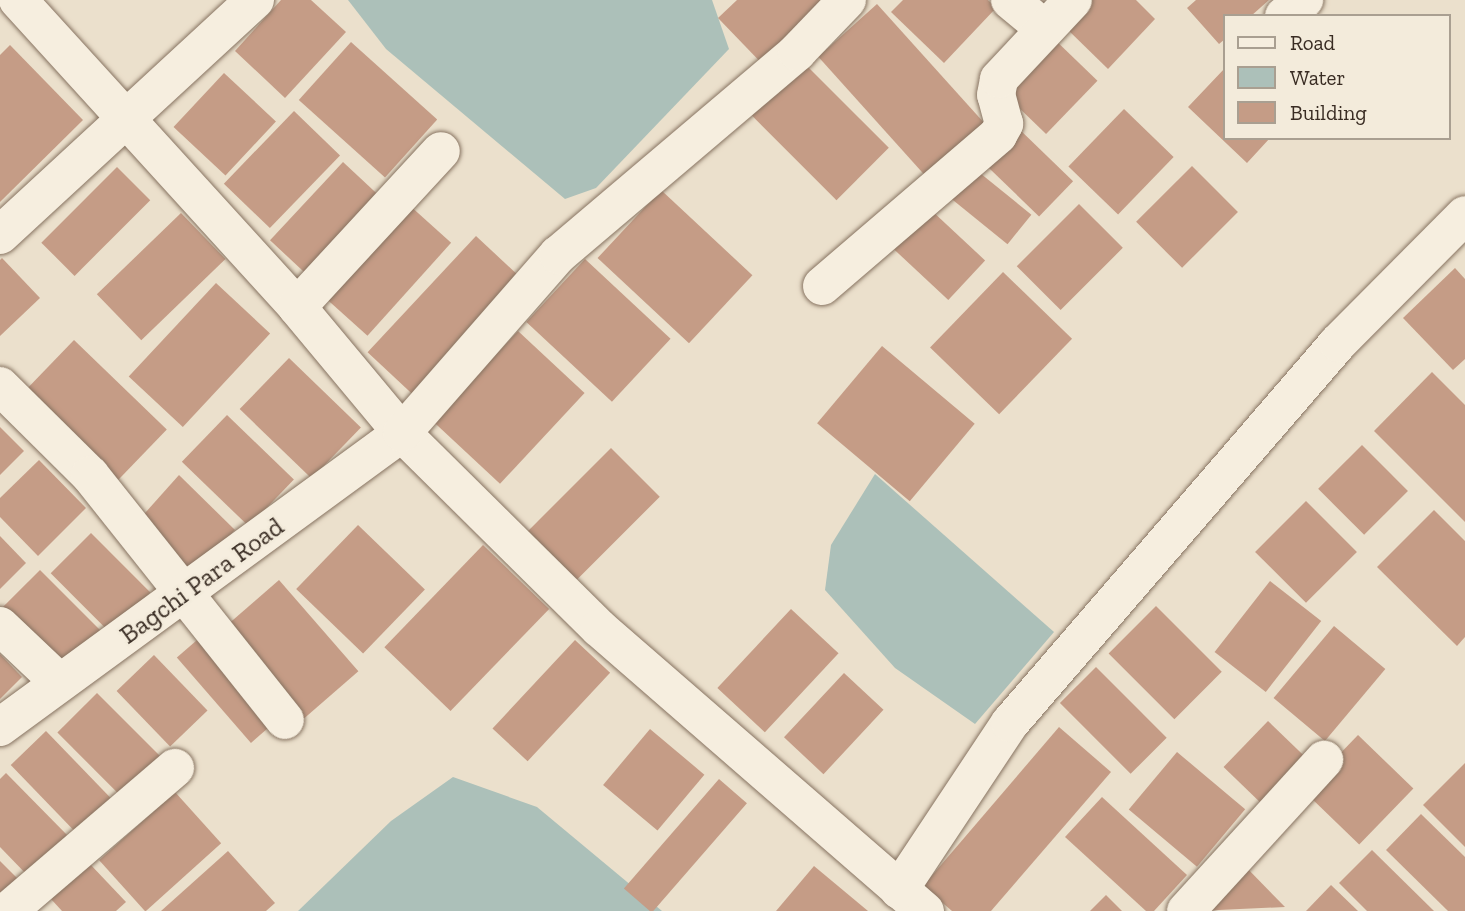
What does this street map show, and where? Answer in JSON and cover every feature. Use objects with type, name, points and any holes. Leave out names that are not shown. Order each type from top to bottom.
[{"type":"street","points":[[18,0],[131,120],[297,307],[402,433],[599,628],[912,900],[1010,723],[1338,343],[1465,215]]},
{"type":"street","points":[[0,235],[131,120],[255,0]]},
{"type":"street","name":"Bagchi Para Road","points":[[0,727],[58,681],[183,597],[402,433],[558,255],[797,52],[847,0]]},
{"type":"street","points":[[1010,0],[1045,29]]},
{"type":"street","points":[[822,286],[998,135],[1004,124],[995,87],[1073,0]]},
{"type":"street","points":[[1286,14],[1304,0]]},
{"type":"street","points":[[297,307],[441,151]]},
{"type":"street","points":[[0,386],[90,475],[183,597],[285,720]]},
{"type":"street","points":[[0,626],[58,681]]},
{"type":"street","points":[[1186,911],[1324,760]]},
{"type":"street","points":[[8,911],[175,768]]},
{"type":"water","points":[[348,0],[712,0],[729,49],[596,188],[565,199],[386,49]]},
{"type":"water","points":[[875,474],[1054,632],[975,724],[895,668],[825,590],[831,545]]},
{"type":"water","points":[[453,777],[537,807],[662,911],[298,911],[391,821]]},
{"type":"building","points":[[281,0],[311,0],[346,32],[285,98],[235,51]]},
{"type":"building","points":[[737,0],[825,0],[769,71],[718,18]]},
{"type":"building","points":[[903,0],[988,0],[996,8],[944,63],[891,12]]},
{"type":"building","points":[[1091,0],[1136,0],[1155,19],[1108,69],[1065,27]]},
{"type":"building","points":[[1196,0],[1269,0],[1253,14],[1224,14],[1224,40],[1219,44],[1187,8]]},
{"type":"building","points":[[877,4],[995,135],[936,188],[818,57]]},
{"type":"building","points":[[1050,35],[1097,81],[1046,134],[999,88]]},
{"type":"building","points":[[351,42],[437,120],[385,178],[299,100]]},
{"type":"building","points":[[10,45],[83,120],[0,202],[0,55]]},
{"type":"building","points":[[799,58],[889,148],[836,200],[747,110]]},
{"type":"building","points":[[1224,69],[1224,140],[1268,140],[1247,163],[1188,107]]},
{"type":"building","points":[[224,73],[276,121],[225,176],[174,127]]},
{"type":"building","points":[[1124,109],[1174,157],[1118,214],[1068,167]]},
{"type":"building","points":[[294,111],[340,155],[270,228],[224,184]]},
{"type":"building","points":[[1017,127],[1073,181],[1039,216],[983,162]]},
{"type":"building","points":[[343,162],[386,202],[313,280],[270,240]]},
{"type":"building","points":[[970,165],[1031,215],[1007,244],[946,195]]},
{"type":"building","points":[[1192,166],[1238,212],[1182,268],[1136,222]]},
{"type":"building","points":[[117,167],[150,200],[75,276],[41,243]]},
{"type":"building","points":[[661,190],[752,275],[689,343],[598,258]]},
{"type":"building","points":[[408,204],[451,243],[367,336],[324,297]]},
{"type":"building","points":[[1079,204],[1123,248],[1061,310],[1017,266]]},
{"type":"building","points":[[931,210],[985,260],[948,300],[894,249]]},
{"type":"building","points":[[181,213],[225,259],[141,340],[97,294]]},
{"type":"building","points":[[476,236],[525,282],[417,398],[368,352]]},
{"type":"building","points":[[2,258],[40,298],[0,336],[0,260]]},
{"type":"building","points":[[585,259],[671,339],[612,402],[526,322]]},
{"type":"building","points":[[1455,268],[1465,279],[1465,359],[1453,370],[1403,318]]},
{"type":"building","points":[[1003,272],[1072,339],[999,414],[930,348]]},
{"type":"building","points":[[216,283],[270,333],[183,427],[129,377]]},
{"type":"building","points":[[518,331],[585,393],[500,484],[433,422]]},
{"type":"building","points":[[74,340],[167,430],[114,484],[21,395]]},
{"type":"building","points":[[882,346],[975,424],[910,501],[817,423]]},
{"type":"building","points":[[289,358],[361,427],[312,479],[240,409]]},
{"type":"building","points":[[1432,372],[1465,405],[1465,522],[1374,431]]},
{"type":"building","points":[[227,415],[294,480],[249,526],[182,462]]},
{"type":"building","points":[[0,427],[24,451],[0,475]]},
{"type":"building","points":[[1362,445],[1408,491],[1364,535],[1318,489]]},
{"type":"building","points":[[611,448],[660,497],[572,584],[523,536]]},
{"type":"building","points":[[39,460],[86,508],[38,556],[0,517],[0,498]]},
{"type":"building","points":[[179,475],[235,530],[184,583],[137,522]]},
{"type":"building","points":[[1306,501],[1357,552],[1306,603],[1255,552]]},
{"type":"building","points":[[1434,510],[1465,541],[1465,637],[1457,646],[1377,567]]},
{"type":"building","points":[[358,525],[425,590],[363,654],[296,589]]},
{"type":"building","points":[[91,533],[150,592],[110,633],[51,573]]},
{"type":"building","points":[[0,536],[26,563],[0,589]]},
{"type":"building","points":[[483,545],[549,609],[451,711],[384,647]]},
{"type":"building","points":[[40,570],[102,632],[62,671],[0,610]]},
{"type":"building","points":[[279,580],[358,671],[296,725],[217,634]]},
{"type":"building","points":[[1270,581],[1321,621],[1266,692],[1215,652]]},
{"type":"building","points":[[1156,606],[1222,672],[1174,719],[1109,653]]},
{"type":"building","points":[[791,609],[839,653],[765,732],[717,688]]},
{"type":"building","points":[[1334,626],[1385,669],[1325,741],[1274,698]]},
{"type":"building","points":[[204,634],[278,719],[251,743],[177,658]]},
{"type":"building","points":[[575,640],[610,673],[528,761],[492,728]]},
{"type":"building","points":[[0,654],[22,677],[0,699]]},
{"type":"building","points":[[154,655],[207,710],[170,747],[117,691]]},
{"type":"building","points":[[1096,667],[1167,738],[1131,774],[1060,703]]},
{"type":"building","points":[[844,673],[883,710],[823,774],[784,737]]},
{"type":"building","points":[[97,693],[166,762],[127,802],[57,733]]},
{"type":"building","points":[[1268,721],[1307,759],[1262,805],[1224,767]]},
{"type":"building","points":[[1059,727],[1111,772],[991,911],[952,911],[923,886]]},
{"type":"building","points":[[650,729],[704,775],[657,831],[603,785]]},
{"type":"building","points":[[46,731],[115,803],[80,837],[11,765]]},
{"type":"building","points":[[1358,735],[1413,788],[1359,845],[1304,791]]},
{"type":"building","points":[[1177,752],[1245,809],[1197,867],[1129,809]]},
{"type":"building","points":[[1465,763],[1465,847],[1423,805]]},
{"type":"building","points":[[6,773],[70,838],[30,878],[0,847],[0,779]]},
{"type":"building","points":[[719,779],[747,803],[653,911],[624,888]]},
{"type":"building","points":[[175,792],[221,843],[146,911],[99,860]]},
{"type":"building","points":[[1102,797],[1187,875],[1154,911],[1146,911],[1065,837]]},
{"type":"building","points":[[1421,814],[1465,857],[1465,911],[1448,911],[1386,850]]},
{"type":"building","points":[[1372,850],[1434,911],[1367,911],[1339,883]]},
{"type":"building","points":[[228,851],[275,903],[266,911],[161,911]]},
{"type":"building","points":[[0,861],[22,883],[0,905]]},
{"type":"building","points":[[89,863],[126,902],[116,911],[62,911],[51,899]]},
{"type":"building","points":[[1243,864],[1285,907],[1197,911]]},
{"type":"building","points":[[814,866],[868,911],[776,911]]},
{"type":"building","points":[[1331,885],[1358,911],[1306,911]]},
{"type":"building","points":[[1106,895],[1122,911],[1090,911]]}]
